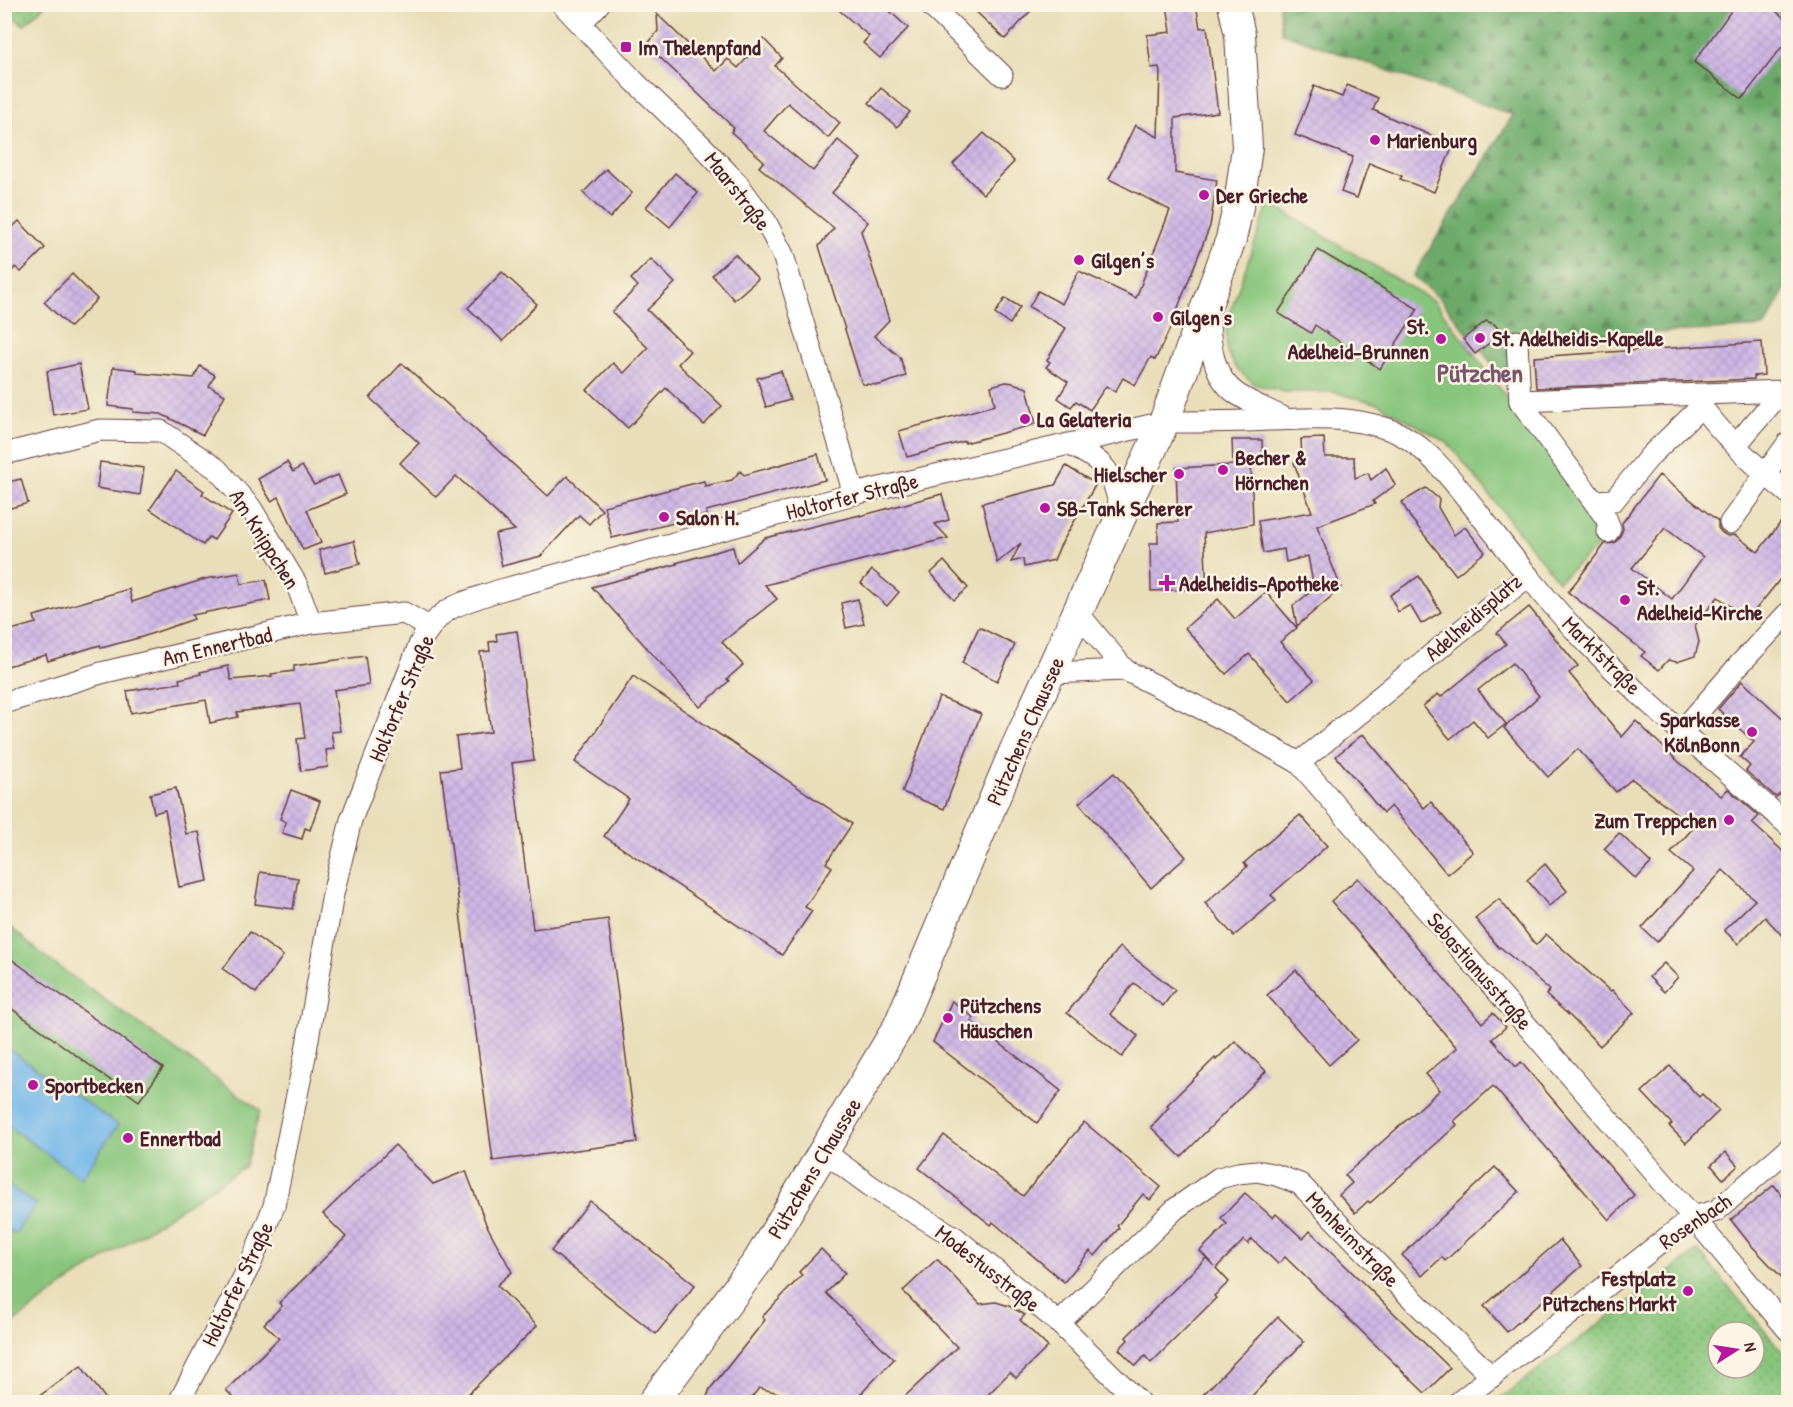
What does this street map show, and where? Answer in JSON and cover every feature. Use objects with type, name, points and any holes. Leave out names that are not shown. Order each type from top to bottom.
[{"type":"street","name":"Maarstraße","points":[[562,4],[635,82],[717,161],[738,184],[766,222],[783,255],[854,495]]},
{"type":"street","points":[[580,23],[599,4]]},
{"type":"street","points":[[929,4],[1002,75]]},
{"type":"street","name":"Pützchens Chaussee","points":[[652,1402],[759,1261],[898,1027],[1014,752],[1164,422],[1231,239],[1240,198],[1247,147],[1240,35],[1233,4]]},
{"type":"street","points":[[1208,302],[1210,347],[1222,378],[1236,393],[1287,420]]},
{"type":"street","points":[[1517,341],[1520,401],[1606,513],[1697,401]]},
{"type":"street","points":[[1520,401],[1697,401],[1785,390]]},
{"type":"street","points":[[1736,446],[1785,390]]},
{"type":"street","points":[[1697,401],[1736,446],[1788,493]]},
{"type":"street","name":"Adelheidisplatz","points":[[1164,422],[1215,423],[1341,418],[1390,429],[1408,438],[1426,453],[1458,487],[1528,576],[1299,763]]},
{"type":"street","name":"Holtorfer Straße","points":[[178,1402],[251,1263],[274,1206],[305,1056],[333,894],[351,820],[420,644],[429,627],[444,611],[497,591],[854,495],[1164,422]]},
{"type":"street","name":"Am Knippchen","points":[[4,454],[100,430],[161,431],[217,469],[251,508],[297,585],[311,623]]},
{"type":"street","points":[[1730,523],[1788,443]]},
{"type":"street","points":[[1068,444],[1089,453],[1104,465],[1115,484],[1122,512]]},
{"type":"street","name":"Marktstraße","points":[[1528,576],[1591,647],[1788,825]]},
{"type":"street","name":"Am Ennertbad","points":[[4,703],[101,673],[311,623],[404,613],[429,627]]},
{"type":"street","name":"Sebastianusstraße","points":[[1078,613],[1125,670],[1299,763],[1694,1217],[1788,1330]]},
{"type":"street","points":[[1682,731],[1788,613]]},
{"type":"street","name":"Sebastianusstraße","points":[[1050,673],[1125,670]]},
{"type":"street","name":"Rosenbach","points":[[1459,1402],[1694,1217],[1716,1211],[1788,1149]]},
{"type":"street","name":"Modestusstraße","points":[[823,1151],[872,1187],[956,1238],[1059,1323],[1139,1402]]},
{"type":"street","name":"Monheimstraße","points":[[1059,1323],[1175,1209],[1219,1178],[1257,1171],[1300,1184],[1492,1377]]},
{"type":"green space","points":[[4,5],[45,5],[24,25],[5,12]]},
{"type":"green space","points":[[1279,5],[1788,5],[1788,284],[1765,327],[1524,340],[1512,389],[1441,300],[1413,276],[1513,115],[1282,33]]},
{"type":"green space","points":[[1269,203],[1435,302],[1610,536],[1558,581],[1448,443],[1379,404],[1333,392],[1285,392],[1254,384],[1237,369],[1227,352],[1226,323]]},
{"type":"green space","name":"Ennertbad","points":[[4,922],[49,960],[260,1110],[245,1166],[67,1283],[5,1329]]},
{"type":"green space","name":"Festplatz Pützchens Markt","points":[[1698,1250],[1756,1320],[1706,1320],[1706,1380],[1766,1380],[1766,1332],[1788,1359],[1788,1402],[1495,1402]]},
{"type":"water","name":"Sportbecken","points":[[4,1046],[118,1125],[81,1178],[5,1124]]},
{"type":"water","points":[[5,1183],[36,1204],[15,1234],[5,1227]]},
{"type":"building","points":[[832,4],[882,4],[908,28],[880,58],[863,43],[869,36]]},
{"type":"building","points":[[968,4],[1037,4],[1005,39]]},
{"type":"building","points":[[1167,4],[1196,4],[1200,28],[1207,27],[1218,112],[1175,118],[1175,173],[1217,180],[1210,226],[1177,310],[1179,310],[1155,360],[1151,357],[1135,385],[1123,378],[1115,392],[1106,386],[1090,410],[1076,401],[1071,407],[1058,398],[1068,382],[1046,367],[1050,362],[1047,360],[1066,328],[1029,307],[1038,291],[1062,304],[1079,271],[1136,298],[1170,210],[1109,179],[1135,125],[1158,137],[1160,72],[1159,67],[1151,68],[1147,35],[1171,32]]},
{"type":"building","points":[[1736,4],[1785,4],[1777,12],[1788,21],[1788,39],[1742,99],[1694,62]]},
{"type":"building","points":[[657,14],[716,71],[728,59],[738,68],[764,39],[782,58],[775,66],[840,123],[828,138],[788,103],[764,131],[813,171],[838,140],[861,159],[832,193],[868,222],[861,231],[889,320],[874,336],[900,357],[906,376],[880,385],[862,384],[819,246],[834,228],[759,167],[764,161],[731,132],[734,128],[647,45],[658,31]]},
{"type":"building","name":"Marienburg","points":[[1347,85],[1378,98],[1373,110],[1453,145],[1434,192],[1400,179],[1402,176],[1369,163],[1357,198],[1341,192],[1353,157],[1295,135],[1314,86],[1342,97]]},
{"type":"building","points":[[881,88],[910,112],[897,127],[869,103]]},
{"type":"building","points":[[984,133],[1014,162],[983,194],[953,164]]},
{"type":"building","points":[[606,169],[632,193],[610,218],[583,193]]},
{"type":"building","points":[[675,173],[698,193],[670,227],[646,207]]},
{"type":"building","points":[[19,221],[45,248],[21,272],[15,267],[4,282],[4,235]]},
{"type":"building","points":[[1318,250],[1418,309],[1380,369],[1315,325],[1311,333],[1278,313]]},
{"type":"building","points":[[735,254],[758,279],[734,300],[712,275]]},
{"type":"building","points":[[651,259],[675,283],[647,310],[690,351],[678,364],[722,406],[704,425],[666,388],[628,428],[587,390],[613,363],[624,373],[648,348],[612,312],[638,286],[631,279]]},
{"type":"building","points":[[502,272],[537,304],[503,341],[468,308]]},
{"type":"building","points":[[72,274],[97,299],[70,327],[44,302]]},
{"type":"building","points":[[1005,298],[1020,307],[1010,324],[995,314]]},
{"type":"building","name":"St. Adelheidis-Kapelle","points":[[1486,321],[1498,328],[1497,337],[1475,354],[1463,339]]},
{"type":"building","points":[[1762,342],[1764,375],[1754,376],[1754,379],[1536,388],[1534,357]]},
{"type":"building","points":[[402,363],[548,496],[567,476],[602,510],[589,524],[579,515],[541,556],[502,566],[495,534],[515,530],[456,476],[436,497],[400,463],[419,443],[370,398]]},
{"type":"building","points":[[79,364],[88,409],[53,415],[47,371]]},
{"type":"building","points":[[200,366],[215,375],[209,386],[225,395],[203,435],[161,414],[133,412],[133,409],[108,406],[113,367],[137,370],[137,373],[194,378]]},
{"type":"building","points":[[781,371],[790,400],[766,407],[757,378]]},
{"type":"building","points":[[1006,382],[1027,388],[1036,424],[907,457],[899,431],[995,405],[991,386]]},
{"type":"building","points":[[1324,438],[1325,457],[1354,457],[1355,478],[1368,473],[1371,480],[1386,468],[1395,485],[1373,501],[1375,504],[1317,526],[1341,588],[1297,626],[1293,606],[1314,589],[1308,556],[1286,562],[1284,549],[1263,553],[1258,521],[1312,512],[1294,463],[1302,460],[1301,439]]},
{"type":"building","points":[[1232,440],[1262,440],[1263,462],[1251,462],[1253,524],[1204,533],[1207,589],[1151,591],[1150,543],[1158,543],[1158,523],[1178,522],[1176,468],[1233,465]]},
{"type":"building","points":[[818,454],[825,480],[706,511],[707,515],[612,538],[604,506],[704,481],[705,486],[732,480],[740,471],[744,475]]},
{"type":"building","points":[[100,462],[144,468],[140,495],[97,488]]},
{"type":"building","points":[[287,462],[293,472],[302,466],[314,485],[338,475],[346,494],[307,510],[321,543],[303,550],[279,497],[271,501],[258,479]]},
{"type":"building","points":[[1066,466],[1096,484],[1054,560],[1024,567],[1023,559],[1011,562],[1021,543],[997,563],[982,503],[1055,485]]},
{"type":"building","points":[[176,471],[204,491],[202,494],[232,514],[214,540],[209,537],[203,545],[150,509]]},
{"type":"building","points":[[1659,475],[1718,521],[1718,528],[1722,533],[1728,536],[1735,535],[1758,552],[1788,513],[1788,569],[1748,619],[1718,597],[1695,625],[1699,642],[1695,656],[1677,662],[1668,660],[1659,670],[1641,656],[1645,652],[1568,592],[1605,544],[1614,543],[1619,538],[1623,529],[1622,523]],"holes":[[[1665,528],[1703,557],[1672,599],[1632,568]]]},
{"type":"building","points":[[21,479],[28,503],[4,510],[4,483]]},
{"type":"building","points":[[1426,488],[1439,499],[1438,507],[1454,535],[1465,527],[1485,552],[1456,575],[1410,517],[1402,502]]},
{"type":"building","points":[[942,494],[949,520],[935,524],[948,538],[765,585],[777,599],[722,642],[743,665],[700,707],[592,587],[733,547],[737,563],[765,538]]},
{"type":"building","points":[[354,541],[360,564],[325,573],[319,550]]},
{"type":"building","points":[[944,561],[968,588],[954,600],[931,573]]},
{"type":"building","points":[[872,570],[899,592],[887,606],[861,583]]},
{"type":"building","points":[[239,573],[241,584],[266,580],[270,600],[192,615],[194,619],[101,648],[100,645],[48,661],[46,655],[4,667],[4,632],[36,623],[34,616],[129,589],[132,602],[205,579]]},
{"type":"building","points":[[1419,576],[1441,612],[1421,624],[1410,605],[1398,612],[1390,595]]},
{"type":"building","points":[[1266,592],[1297,628],[1280,642],[1314,680],[1290,701],[1249,654],[1226,674],[1185,628],[1218,599],[1235,619]]},
{"type":"building","points":[[858,599],[864,624],[846,628],[841,603]]},
{"type":"building","points":[[1529,607],[1578,666],[1569,673],[1622,737],[1636,721],[1679,762],[1721,796],[1728,789],[1759,816],[1752,823],[1788,856],[1788,942],[1765,917],[1738,944],[1724,930],[1755,900],[1723,870],[1657,942],[1642,928],[1693,871],[1671,853],[1694,827],[1632,779],[1616,792],[1578,749],[1548,777],[1504,728],[1539,696],[1512,663],[1478,690],[1506,724],[1488,738],[1473,720],[1450,739],[1423,706],[1438,694],[1441,697],[1506,644],[1497,633]]},
{"type":"building","points":[[979,627],[1015,645],[997,681],[962,663]]},
{"type":"building","points":[[517,631],[534,760],[512,763],[533,929],[608,919],[637,1142],[493,1161],[441,770],[460,768],[456,737],[491,732],[480,652],[490,651],[489,642],[497,641],[496,634]]},
{"type":"building","points":[[365,656],[369,685],[334,690],[340,731],[331,732],[334,749],[326,750],[328,767],[301,771],[297,739],[305,738],[300,704],[237,712],[238,717],[210,723],[206,700],[131,713],[127,691],[180,683],[179,679],[201,674],[200,672],[228,666],[231,680],[272,676],[271,674],[294,671],[294,666]]},
{"type":"building","points":[[633,676],[852,824],[826,863],[832,867],[805,907],[812,911],[782,955],[604,836],[629,799],[575,762]]},
{"type":"building","points":[[1742,681],[1788,723],[1788,802],[1780,794],[1776,797],[1746,771],[1750,766],[1740,757],[1754,742],[1718,709]]},
{"type":"building","points":[[939,697],[981,714],[944,809],[902,792]]},
{"type":"building","points":[[1363,734],[1424,808],[1431,802],[1473,852],[1447,874],[1391,806],[1383,813],[1336,756]]},
{"type":"building","points":[[1114,773],[1186,857],[1151,888],[1079,803]]},
{"type":"building","points":[[176,788],[186,834],[199,832],[208,881],[179,887],[165,810],[154,813],[150,794]]},
{"type":"building","points":[[291,790],[320,801],[310,830],[305,828],[302,839],[282,833],[286,822],[280,819]]},
{"type":"building","points":[[1300,815],[1327,846],[1271,895],[1276,900],[1234,936],[1205,903],[1247,867],[1244,863]]},
{"type":"building","points":[[1619,833],[1651,863],[1636,879],[1604,849]]},
{"type":"building","points":[[1545,864],[1567,891],[1549,906],[1527,880]]},
{"type":"building","points":[[260,872],[298,878],[293,909],[255,904]]},
{"type":"building","points":[[1358,878],[1482,1023],[1493,1013],[1506,1027],[1492,1039],[1516,1067],[1521,1062],[1634,1195],[1609,1220],[1493,1086],[1454,1121],[1457,1125],[1370,1203],[1368,1201],[1355,1213],[1339,1195],[1352,1183],[1345,1175],[1440,1090],[1426,1074],[1457,1048],[1331,901]]},
{"type":"building","points":[[1499,899],[1536,945],[1546,934],[1610,991],[1612,990],[1634,1013],[1600,1046],[1546,995],[1550,990],[1499,948],[1475,918]]},
{"type":"building","points":[[250,932],[283,956],[256,993],[223,969]]},
{"type":"building","points":[[1120,947],[1175,990],[1163,1006],[1134,983],[1110,1014],[1138,1036],[1122,1057],[1067,1013]]},
{"type":"building","points":[[4,954],[163,1068],[139,1101],[4,1003]]},
{"type":"building","points":[[1664,963],[1678,977],[1664,992],[1649,977]]},
{"type":"building","points":[[1296,970],[1357,1040],[1329,1065],[1267,995]]},
{"type":"building","points":[[952,1001],[974,1018],[971,1021],[1061,1091],[1037,1123],[933,1042]]},
{"type":"building","points":[[1235,1041],[1266,1071],[1181,1157],[1151,1127],[1169,1107],[1167,1105]]},
{"type":"building","points":[[1670,1066],[1699,1097],[1702,1094],[1719,1111],[1686,1143],[1669,1126],[1672,1124],[1642,1092]]},
{"type":"building","points":[[1084,1122],[1161,1187],[1150,1200],[1143,1194],[1117,1226],[1119,1228],[1095,1256],[1090,1251],[1064,1282],[993,1222],[991,1225],[919,1168],[944,1135],[1023,1196]]},
{"type":"building","points":[[395,1145],[433,1184],[466,1171],[486,1224],[512,1272],[497,1285],[537,1326],[460,1402],[238,1402],[226,1390],[279,1338],[264,1324],[282,1306],[279,1303],[346,1237],[323,1214]]},
{"type":"building","points":[[1726,1152],[1738,1166],[1723,1179],[1711,1165]]},
{"type":"building","points":[[1495,1167],[1519,1192],[1445,1261],[1442,1257],[1422,1276],[1402,1255]]},
{"type":"building","points":[[1774,1185],[1788,1204],[1788,1284],[1731,1220]]},
{"type":"building","points":[[1245,1193],[1273,1218],[1276,1214],[1303,1239],[1310,1231],[1450,1368],[1425,1393],[1285,1257],[1278,1264],[1252,1239],[1248,1244],[1244,1240],[1216,1268],[1229,1282],[1214,1296],[1216,1298],[1151,1363],[1145,1356],[1136,1366],[1119,1349],[1128,1340],[1126,1337],[1206,1258],[1214,1266],[1200,1251],[1227,1224],[1221,1218]]},
{"type":"building","points":[[590,1201],[695,1285],[656,1334],[551,1251]]},
{"type":"building","points":[[1560,1240],[1582,1266],[1507,1332],[1484,1306]]},
{"type":"building","points":[[821,1249],[845,1273],[826,1293],[894,1359],[853,1402],[807,1402],[759,1388],[748,1402],[705,1402],[710,1389],[765,1320],[762,1317],[802,1275],[799,1272]]},
{"type":"building","points":[[937,1259],[980,1304],[996,1302],[1025,1315],[1020,1320],[1048,1347],[1016,1378],[1010,1372],[981,1402],[899,1402],[957,1347],[903,1291]]},
{"type":"building","points":[[1278,1317],[1304,1342],[1246,1402],[1196,1402]]},
{"type":"building","points":[[81,1366],[108,1402],[31,1402]]},
{"type":"place","name":"Im Thelenpfand","points":[[626,47]]},
{"type":"place","name":"Marienburg","points":[[1375,140]]},
{"type":"place","name":"Der Grieche","points":[[1204,195]]},
{"type":"place","name":"Gilgen’s","points":[[1079,260]]},
{"type":"place","name":"Gilgen's","points":[[1158,317]]},
{"type":"place","name":"St. Adelheidis-Kapelle","points":[[1480,338]]},
{"type":"place","name":"St. Adelheid-Brunnen","points":[[1441,339]]},
{"type":"place","name":"La Gelateria","points":[[1025,419]]},
{"type":"place","name":"Becher & Hörnchen","points":[[1223,470]]},
{"type":"place","name":"Hielscher","points":[[1179,474]]},
{"type":"place","name":"SB-Tank Scherer","points":[[1045,508]]},
{"type":"place","name":"Salon H.","points":[[664,517]]},
{"type":"place","name":"Adelheidis-Apotheke","points":[[1167,583]]},
{"type":"place","name":"St. Adelheid-Kirche","points":[[1625,600]]},
{"type":"place","name":"Sparkasse KölnBonn","points":[[1752,732]]},
{"type":"place","name":"Zum Treppchen","points":[[1729,820]]},
{"type":"place","name":"Pützchens Häuschen","points":[[948,1018]]},
{"type":"place","name":"Sportbecken","points":[[33,1085]]},
{"type":"place","name":"Ennertbad","points":[[128,1138]]},
{"type":"place","name":"Festplatz Pützchens Markt","points":[[1688,1291]]},
{"type":"district","name":"Pützchen","points":[[1480,373]]}]
